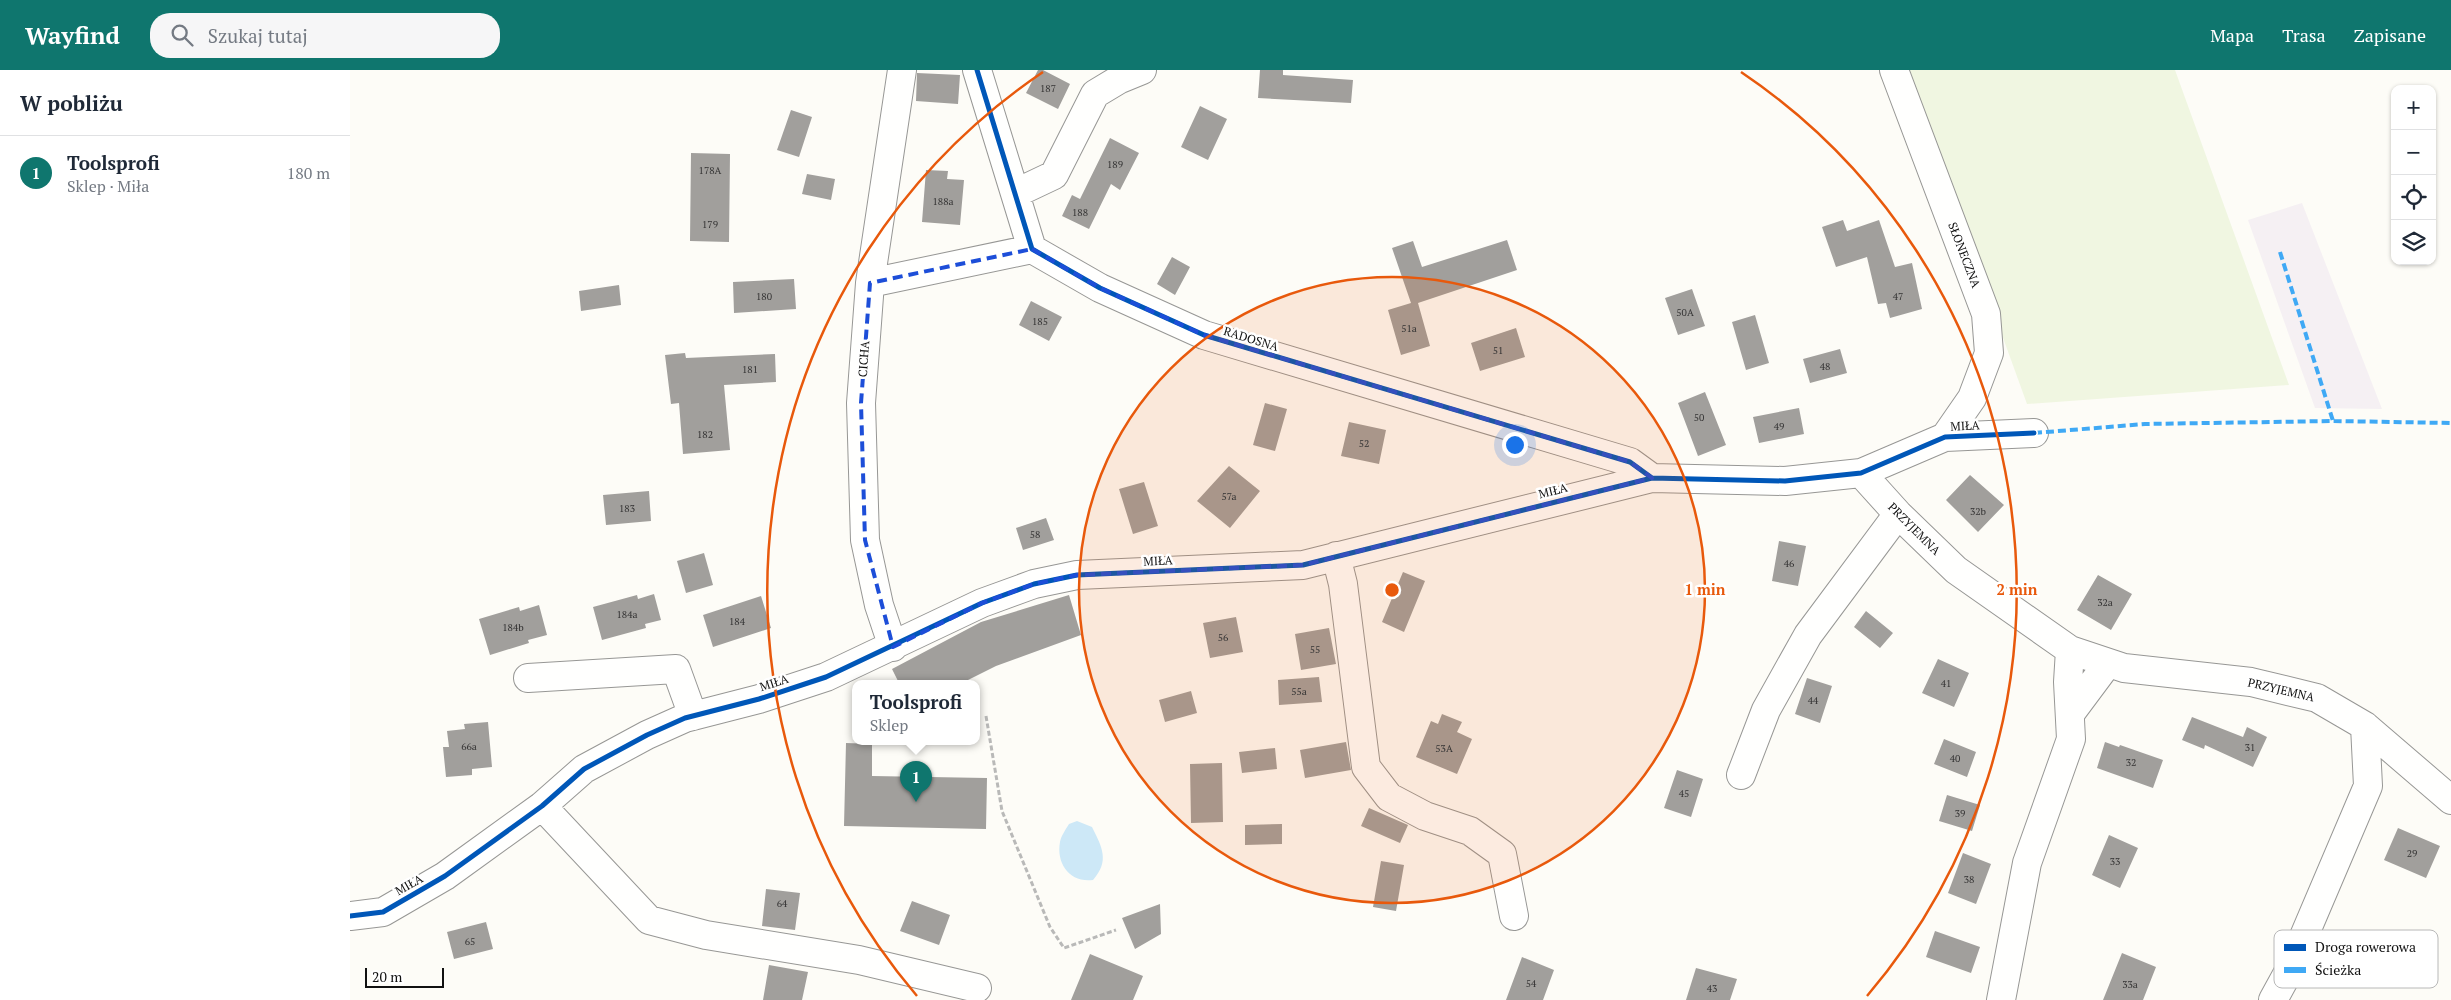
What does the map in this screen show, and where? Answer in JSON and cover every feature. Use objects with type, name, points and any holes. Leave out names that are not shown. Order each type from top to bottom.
[{"type":"street","name":"CICHA","points":[[892,647],[879,605],[865,540],[861,403],[870,283],[902,70]]},
{"type":"street","points":[[870,283],[1032,249],[977,70]]},
{"type":"street","points":[[1016,193],[1054,175],[1095,94],[1120,79],[1142,70]]},
{"type":"street","name":"SŁONECZNA","points":[[1894,70],[1986,314],[1990,353],[1972,398],[1945,437]]},
{"type":"street","name":"RADOSNA","points":[[1032,249],[1100,288],[1204,335],[1630,462],[1652,478]]},
{"type":"street","name":"MIŁA","points":[[350,916],[383,912],[445,876],[542,806],[584,769],[647,735],[693,716],[759,699],[826,677],[982,603],[1034,584],[1077,575],[1303,565],[1652,478],[1785,481],[1861,473],[1945,437],[2034,433]]},
{"type":"street","name":"PRZYJEMNA","points":[[1861,473],[1898,514],[1956,570],[2070,650],[2124,668],[2250,682],[2317,698],[2365,726],[2451,800]]},
{"type":"street","points":[[1741,775],[1766,710],[1808,635],[1898,514]]},
{"type":"street","points":[[1336,556],[1344,584],[1366,767],[1389,797],[1425,816],[1470,831],[1502,854],[1514,916]]},
{"type":"street","points":[[2001,1000],[2027,863],[2071,739],[2070,650]]},
{"type":"street","points":[[2070,714],[2108,663]]},
{"type":"street","points":[[528,678],[676,669],[693,716]]},
{"type":"street","points":[[2306,930],[2368,786],[2365,726]]},
{"type":"street","points":[[542,806],[649,920],[706,935],[859,960],[976,988]]},
{"type":"street","points":[[2273,1000],[2279,988]]},
{"type":"path","points":[[986,716],[1002,811],[1050,927],[1064,948],[1116,930]]},
{"type":"highlighted area","points":[[1032,249],[1100,288],[1204,335],[1630,462],[1652,478],[1303,565],[1077,575],[1034,584],[982,603],[893,647],[865,540],[861,403],[870,283]]},
{"type":"shaded area","points":[[2302,203],[2382,409],[2315,408],[2248,220]]},
{"type":"green space","points":[[1906,70],[2175,70],[2289,385],[2027,404]]},
{"type":"water","points":[[1077,821],[1092,827],[1103,854],[1101,867],[1093,880],[1085,880],[1071,875],[1060,858],[1061,837],[1069,824]]},
{"type":"building","points":[[1038,70],[1043,70],[1070,84],[1058,109],[1026,93]]},
{"type":"building","points":[[1260,70],[1283,70],[1283,75],[1353,80],[1351,103],[1258,98]]},
{"type":"building","points":[[917,73],[960,75],[958,104],[916,101]]},
{"type":"building","points":[[1200,106],[1227,119],[1208,160],[1181,147]]},
{"type":"building","points":[[791,110],[812,117],[799,157],[777,150]]},
{"type":"building","points":[[1110,138],[1139,153],[1120,190],[1111,184],[1089,229],[1062,216],[1072,195],[1080,199]]},
{"type":"building","points":[[691,153],[730,154],[729,242],[690,241]]},
{"type":"building","points":[[926,170],[948,171],[947,179],[964,180],[960,225],[922,222]]},
{"type":"building","points":[[807,174],[835,179],[831,200],[802,194]]},
{"type":"building","points":[[1843,220],[1847,231],[1879,220],[1895,267],[1912,263],[1922,309],[1890,318],[1886,303],[1878,304],[1867,257],[1836,267],[1822,227]]},
{"type":"building","points":[[1507,240],[1517,270],[1418,303],[1430,346],[1401,355],[1388,310],[1411,303],[1392,248],[1413,241],[1422,267]]},
{"type":"building","points":[[1172,257],[1190,267],[1175,295],[1157,284]]},
{"type":"building","points":[[794,279],[796,309],[734,313],[733,282]]},
{"type":"building","points":[[619,285],[621,305],[581,311],[579,291]]},
{"type":"building","points":[[1692,289],[1705,326],[1678,335],[1665,298]]},
{"type":"building","points":[[1031,301],[1062,317],[1049,341],[1019,325]]},
{"type":"building","points":[[1755,315],[1769,363],[1746,370],[1732,322]]},
{"type":"building","points":[[1516,328],[1525,357],[1480,371],[1471,343]]},
{"type":"building","points":[[1840,349],[1847,373],[1810,383],[1803,359]]},
{"type":"building","points":[[685,353],[686,358],[775,354],[776,382],[724,385],[730,450],[683,454],[679,403],[671,404],[665,355]]},
{"type":"building","points":[[1705,392],[1726,445],[1698,456],[1678,403]]},
{"type":"building","points":[[1265,403],[1287,409],[1275,451],[1253,445]]},
{"type":"building","points":[[1799,408],[1804,434],[1759,443],[1753,417]]},
{"type":"building","points":[[1349,422],[1386,430],[1379,464],[1341,456]]},
{"type":"building","points":[[1229,466],[1260,491],[1230,528],[1197,501]]},
{"type":"building","points":[[1970,475],[2004,505],[1978,532],[1946,500]]},
{"type":"building","points":[[1144,482],[1158,526],[1133,534],[1119,489]]},
{"type":"building","points":[[649,491],[651,521],[606,525],[603,495]]},
{"type":"building","points":[[1046,518],[1054,540],[1023,550],[1016,528]]},
{"type":"building","points":[[1779,541],[1806,546],[1798,586],[1772,581]]},
{"type":"building","points":[[704,553],[713,585],[686,593],[677,561]]},
{"type":"building","points":[[1403,572],[1425,581],[1404,632],[1382,622]]},
{"type":"building","points":[[2098,575],[2132,594],[2111,630],[2077,610]]},
{"type":"building","points":[[654,594],[661,620],[645,624],[646,628],[602,640],[593,607],[637,595],[638,599]]},
{"type":"building","points":[[1069,595],[1081,635],[996,666],[968,680],[898,680],[892,669],[981,622]]},
{"type":"building","points":[[761,596],[771,628],[713,647],[703,615]]},
{"type":"building","points":[[539,605],[547,635],[528,640],[529,643],[490,655],[479,619],[519,607],[520,611]]},
{"type":"building","points":[[1866,611],[1893,633],[1880,648],[1854,627]]},
{"type":"building","points":[[1236,617],[1243,652],[1210,658],[1203,623]]},
{"type":"building","points":[[1329,628],[1336,664],[1301,670],[1295,634]]},
{"type":"building","points":[[1938,659],[1969,673],[1954,707],[1922,693]]},
{"type":"building","points":[[1319,677],[1322,702],[1279,705],[1278,680]]},
{"type":"building","points":[[1807,678],[1832,686],[1820,723],[1795,714]]},
{"type":"building","points":[[1191,691],[1197,713],[1165,722],[1159,700]]},
{"type":"building","points":[[1442,714],[1462,722],[1457,732],[1472,739],[1457,774],[1416,757],[1431,721],[1438,724]]},
{"type":"building","points":[[2192,717],[2243,737],[2247,727],[2267,737],[2253,767],[2205,745],[2204,749],[2182,740]]},
{"type":"building","points":[[488,722],[492,767],[472,769],[472,775],[446,777],[443,747],[449,747],[447,731],[465,729],[464,724]]},
{"type":"building","points":[[1944,739],[1976,752],[1967,777],[1934,764]]},
{"type":"building","points":[[1346,742],[1351,770],[1305,778],[1300,750]]},
{"type":"building","points":[[2105,742],[2119,747],[2120,745],[2163,760],[2153,788],[2097,768]]},
{"type":"building","points":[[846,743],[852,743],[852,745],[872,745],[872,776],[987,778],[986,829],[844,826]]},
{"type":"building","points":[[1275,748],[1277,769],[1242,773],[1239,752]]},
{"type":"building","points":[[1222,763],[1223,822],[1191,823],[1190,764]]},
{"type":"building","points":[[1677,770],[1703,779],[1691,817],[1664,808]]},
{"type":"building","points":[[1947,795],[1980,805],[1972,831],[1939,821]]},
{"type":"building","points":[[1369,808],[1408,825],[1400,843],[1361,826]]},
{"type":"building","points":[[1282,824],[1282,844],[1245,845],[1245,825]]},
{"type":"building","points":[[2398,828],[2440,846],[2426,878],[2384,860]]},
{"type":"building","points":[[2109,835],[2138,848],[2120,888],[2092,875]]},
{"type":"building","points":[[1963,853],[1991,864],[1976,904],[1948,893]]},
{"type":"building","points":[[1381,861],[1404,865],[1396,911],[1373,907]]},
{"type":"building","points":[[766,889],[800,893],[795,930],[762,926]]},
{"type":"building","points":[[912,901],[950,915],[939,945],[900,931]]},
{"type":"building","points":[[1160,904],[1161,934],[1135,949],[1122,918]]},
{"type":"building","points":[[486,922],[493,949],[454,959],[447,932]]},
{"type":"building","points":[[1935,931],[1980,947],[1971,973],[1926,957]]},
{"type":"building","points":[[2122,953],[2156,967],[2143,1000],[2103,1000]]},
{"type":"building","points":[[1090,954],[1143,976],[1133,1000],[1071,1000]]},
{"type":"building","points":[[1522,957],[1554,970],[1543,1000],[1506,1000]]},
{"type":"building","points":[[769,965],[808,972],[802,1000],[763,1000]]},
{"type":"building","points":[[1696,968],[1737,979],[1730,1000],[1686,1000]]},
{"type":"marked path","points":[[2280,252],[2333,421]]},
{"type":"marked path","points":[[2034,433],[2145,424],[2333,421],[2451,423]]},
{"type":"cycle path","points":[[977,70],[1032,249],[1100,288],[1204,335],[1630,462],[1652,478]]},
{"type":"cycle path","points":[[350,916],[383,912],[445,876],[542,806],[584,769],[647,735],[685,718],[759,699],[826,677],[982,603],[1034,584],[1077,575],[1303,565],[1652,478],[1785,481],[1861,473],[1945,437],[2034,433]]},
{"type":"place","name":"Toolsprofi","points":[[916,802]]}]
